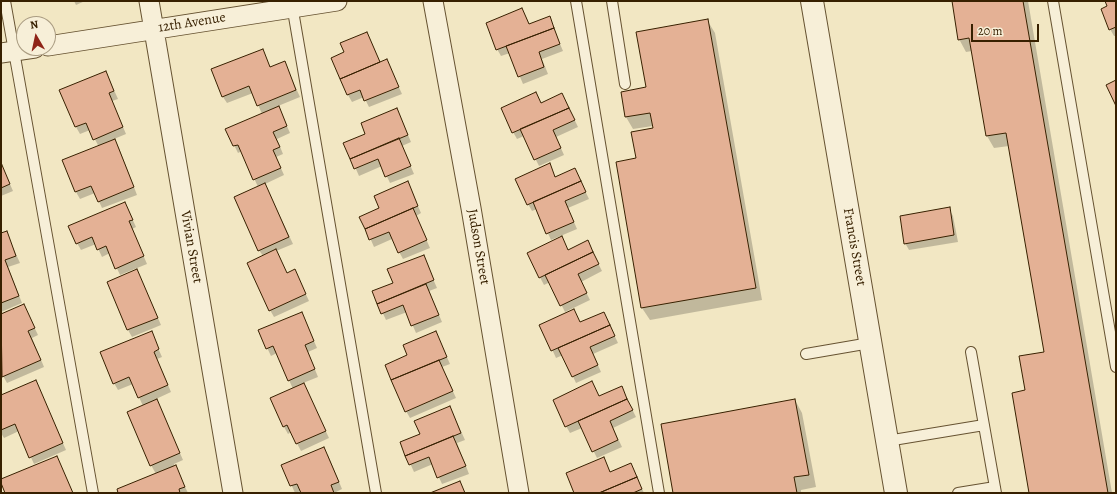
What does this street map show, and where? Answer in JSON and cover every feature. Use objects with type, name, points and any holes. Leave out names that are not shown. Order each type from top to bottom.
[{"type":"street","name":"Vivian Street","points":[[149,1],[233,493]]},
{"type":"street","name":"12th Avenue","points":[[56,45],[292,4],[337,1]]},
{"type":"street","name":"Judson Street","points":[[433,1],[471,208],[519,493]]},
{"type":"street","name":"Francis Street","points":[[812,1],[896,493]]},
{"type":"lane","points":[[5,1],[8,52],[93,493]]},
{"type":"lane","points":[[576,1],[659,493]]},
{"type":"lane","points":[[612,1],[625,84]]},
{"type":"lane","points":[[1053,1],[1116,367]]},
{"type":"lane","points":[[292,4],[376,493]]},
{"type":"lane","points":[[806,354],[870,343]]},
{"type":"lane","points":[[958,493],[996,490],[971,352]]},
{"type":"lane","points":[[887,441],[984,425]]},
{"type":"building","points":[[952,1],[1023,1],[1108,493],[1029,493],[1012,393],[1025,390],[1019,356],[1044,352],[1006,133],[986,136],[969,38],[958,40]]},
{"type":"building","points":[[1105,1],[1116,1],[1116,27],[1109,30],[1101,9],[1107,6]]},
{"type":"building","points":[[522,8],[529,24],[550,16],[554,28],[496,50],[486,23]]},
{"type":"building","points":[[708,19],[756,288],[641,308],[616,162],[636,158],[631,132],[653,128],[650,113],[625,117],[621,92],[646,87],[636,32]]},
{"type":"building","points":[[554,28],[560,44],[539,52],[544,67],[518,77],[506,46]]},
{"type":"building","points":[[367,32],[380,62],[340,79],[331,58],[344,52],[340,43]]},
{"type":"building","points":[[263,49],[270,67],[285,61],[296,90],[257,106],[249,86],[222,97],[211,69]]},
{"type":"building","points":[[387,59],[399,87],[364,101],[360,90],[347,95],[340,79]]},
{"type":"building","points":[[106,71],[114,91],[109,93],[123,127],[93,140],[86,123],[75,127],[59,90]]},
{"type":"building","points":[[1116,80],[1116,106],[1106,85]]},
{"type":"building","points":[[536,92],[541,103],[562,93],[569,108],[512,133],[501,108]]},
{"type":"building","points":[[279,106],[287,126],[273,132],[280,147],[273,150],[281,168],[253,180],[238,145],[233,146],[225,129]]},
{"type":"building","points":[[397,108],[408,135],[350,159],[343,143],[365,134],[361,123]]},
{"type":"building","points":[[569,108],[575,120],[553,130],[561,148],[534,160],[520,129]]},
{"type":"building","points":[[399,138],[411,166],[385,177],[378,159],[354,169],[350,159]]},
{"type":"building","points":[[115,139],[134,187],[98,202],[91,186],[75,192],[62,160]]},
{"type":"building","points":[[550,163],[555,177],[575,168],[581,181],[527,205],[515,179]]},
{"type":"building","points":[[2,165],[10,184],[1,188],[1,166]]},
{"type":"building","points":[[408,181],[418,206],[365,229],[359,217],[379,208],[374,196]]},
{"type":"building","points":[[581,181],[586,192],[565,201],[574,222],[546,234],[533,202]]},
{"type":"building","points":[[265,183],[289,237],[258,251],[234,197]]},
{"type":"building","points":[[125,202],[133,220],[129,221],[144,256],[115,269],[106,246],[97,250],[92,237],[76,244],[68,226]]},
{"type":"building","points":[[950,207],[954,235],[904,244],[900,216]]},
{"type":"building","points":[[413,208],[427,240],[398,253],[389,232],[369,240],[365,229]]},
{"type":"building","points":[[7,231],[16,256],[5,260],[19,296],[1,303],[1,233]]},
{"type":"building","points":[[562,236],[568,250],[588,240],[593,252],[539,278],[527,253]]},
{"type":"building","points":[[276,249],[287,273],[295,269],[306,294],[269,311],[247,263]]},
{"type":"building","points":[[593,252],[599,264],[578,274],[587,293],[560,306],[545,275]]},
{"type":"building","points":[[424,255],[434,280],[377,304],[372,291],[393,283],[387,269]]},
{"type":"building","points":[[137,269],[158,318],[127,330],[107,282]]},
{"type":"building","points":[[426,284],[439,315],[411,326],[403,305],[381,314],[377,304]]},
{"type":"building","points":[[24,304],[35,328],[28,331],[41,360],[2,377],[1,314]]},
{"type":"building","points":[[574,309],[580,322],[604,312],[610,325],[551,351],[539,325]]},
{"type":"building","points":[[302,312],[314,341],[305,345],[315,369],[288,381],[273,346],[266,349],[258,330]]},
{"type":"building","points":[[610,325],[615,336],[590,347],[598,365],[572,377],[558,348]]},
{"type":"building","points":[[152,331],[159,349],[154,352],[168,385],[138,398],[129,377],[113,384],[100,352]]},
{"type":"building","points":[[436,331],[447,357],[391,380],[385,365],[407,355],[403,345]]},
{"type":"building","points":[[439,360],[453,391],[405,412],[391,380]]},
{"type":"building","points":[[36,380],[63,443],[29,458],[15,424],[1,430],[1,395]]},
{"type":"building","points":[[592,381],[599,396],[622,386],[627,399],[565,427],[553,400]]},
{"type":"building","points":[[304,383],[326,431],[296,444],[287,425],[283,427],[270,398]]},
{"type":"building","points":[[157,399],[180,453],[150,466],[127,412]]},
{"type":"building","points":[[627,399],[633,410],[610,421],[618,440],[592,452],[578,421]]},
{"type":"building","points":[[795,399],[809,475],[794,477],[797,493],[673,493],[661,424]]},
{"type":"building","points":[[450,406],[461,433],[405,456],[400,442],[420,434],[414,421]]},
{"type":"building","points":[[453,436],[466,466],[437,478],[429,457],[409,465],[405,456]]},
{"type":"building","points":[[324,447],[339,482],[331,485],[334,493],[301,493],[297,484],[290,486],[281,465]]},
{"type":"building","points":[[57,456],[73,493],[5,493],[1,479]]},
{"type":"building","points":[[604,457],[610,472],[631,463],[637,477],[599,493],[574,493],[566,473]]},
{"type":"building","points":[[176,465],[185,487],[179,489],[180,493],[118,493],[117,489]]},
{"type":"building","points":[[637,477],[642,489],[633,493],[599,493]]},
{"type":"building","points":[[460,481],[465,493],[430,493]]}]
